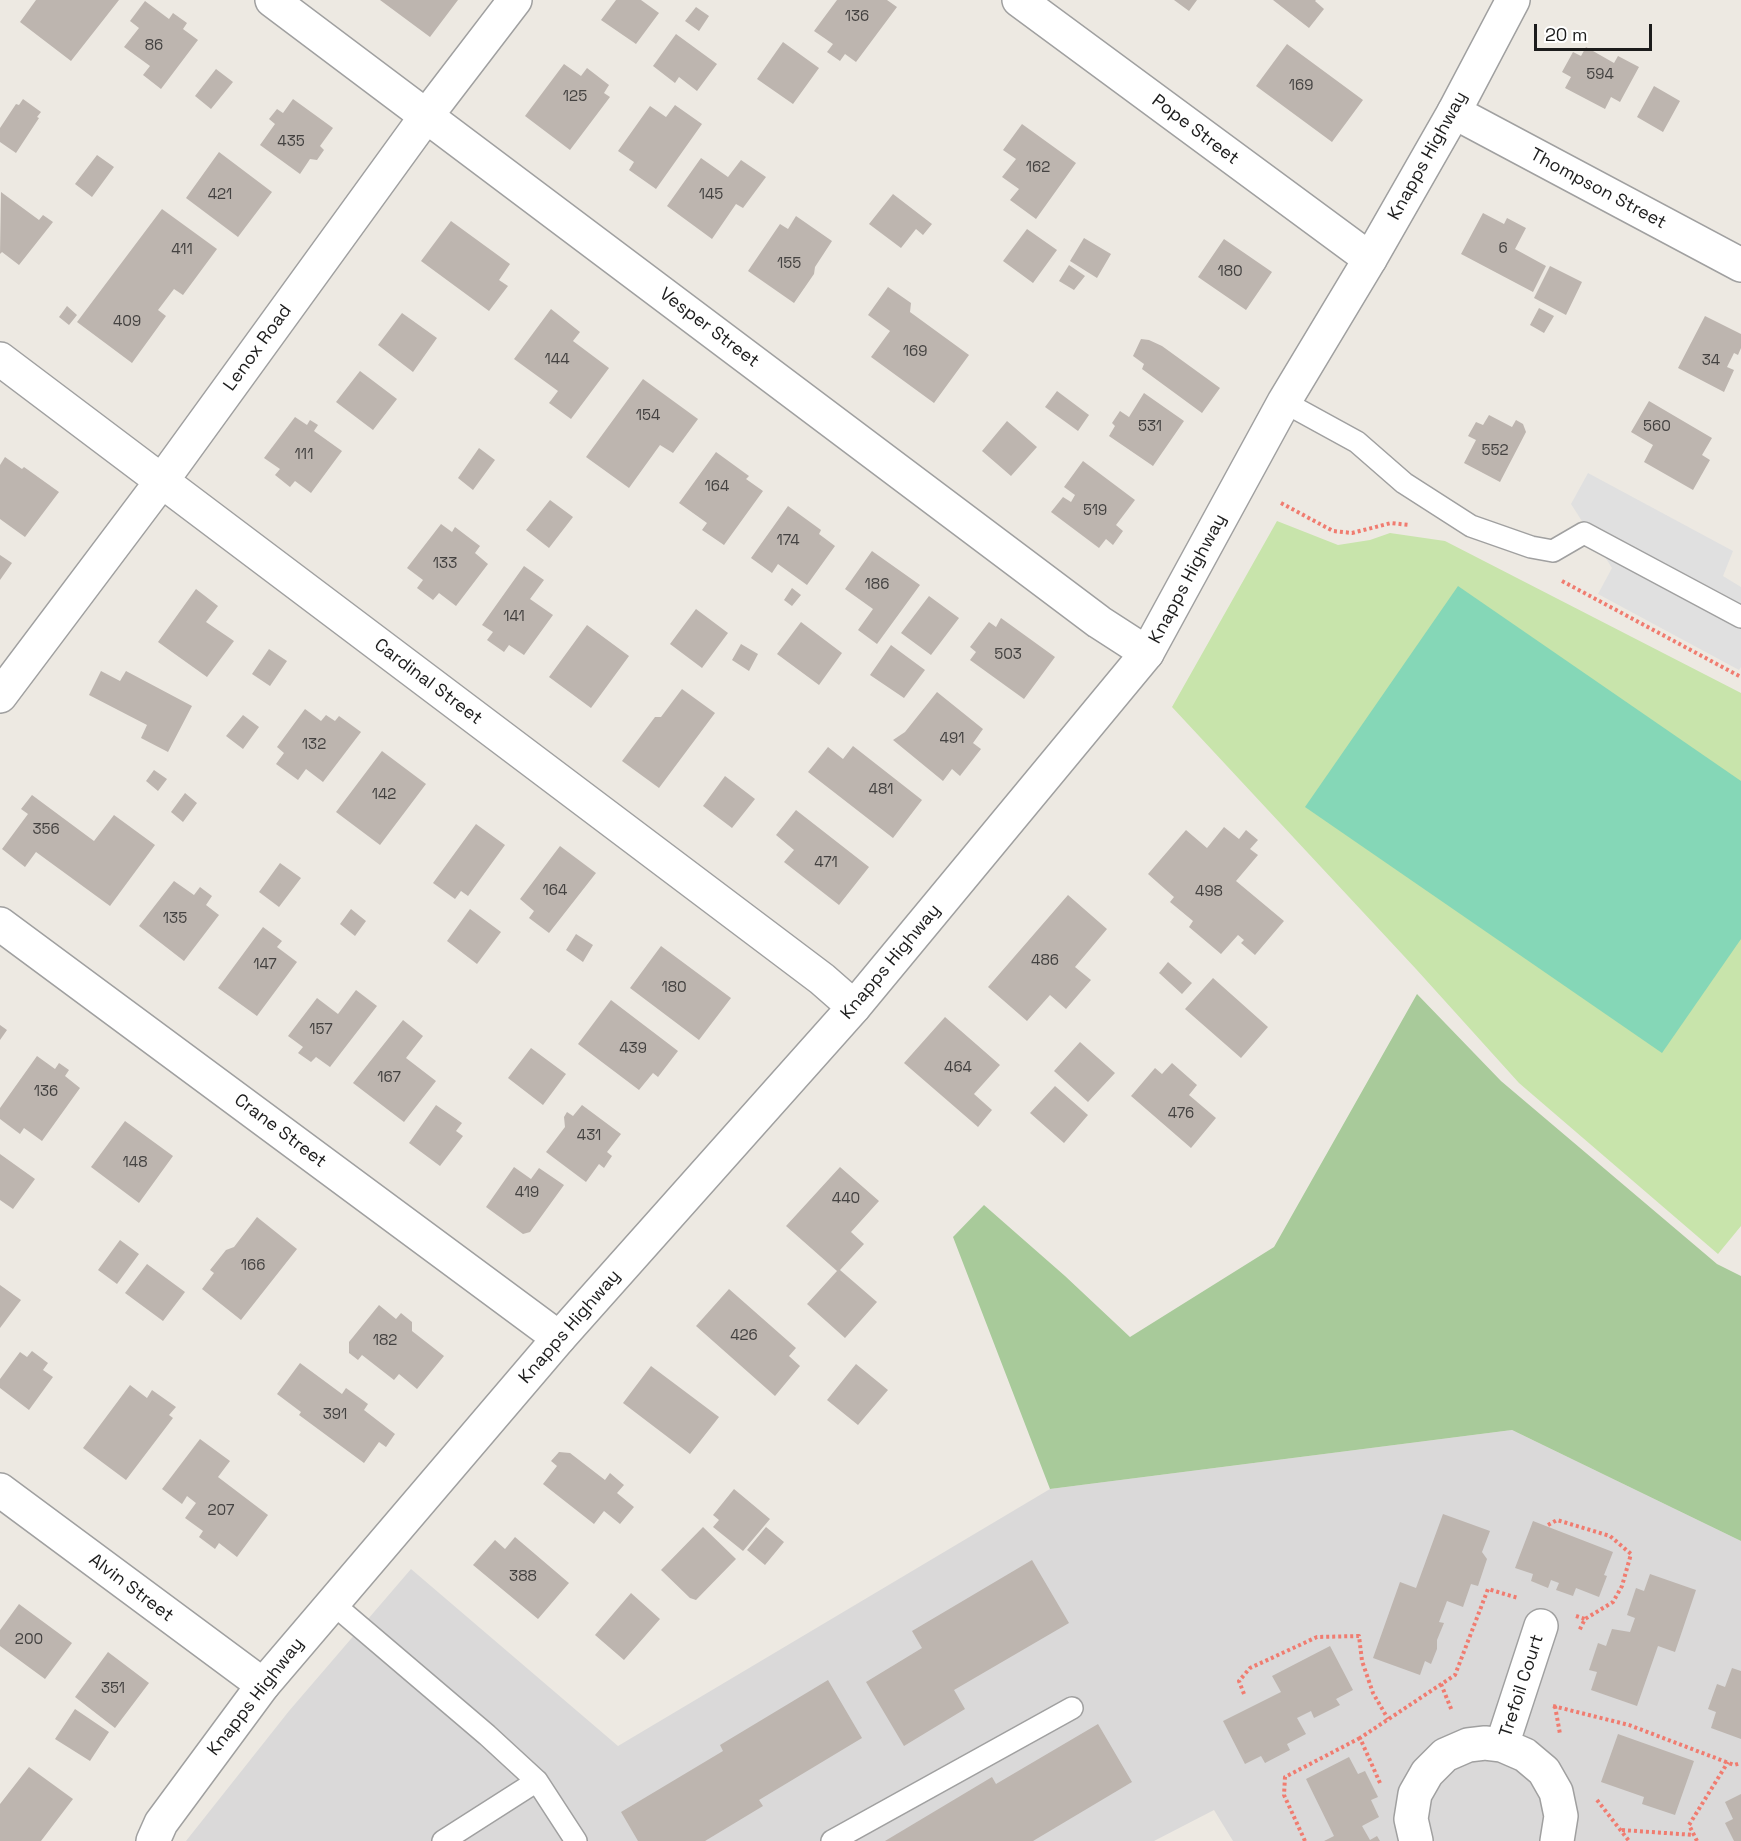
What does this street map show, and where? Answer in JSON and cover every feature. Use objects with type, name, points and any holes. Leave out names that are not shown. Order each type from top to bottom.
[{"type":"street","name":"Vesper Street","points":[[272,0],[1099,622],[1148,653]]},
{"type":"street","name":"Lenox Road","points":[[0,696],[161,482],[427,115],[515,0]]},
{"type":"street","name":"Pope Street","points":[[1019,0],[1370,259]]},
{"type":"street","name":"Knapps Highway","points":[[153,1841],[161,1823],[262,1685],[560,1338],[854,1007],[1148,653],[1284,402],[1370,259],[1454,112],[1512,0]]},
{"type":"street","name":"Thompson Street","points":[[1454,112],[1741,265]]},
{"type":"street","name":"Cardinal Street","points":[[0,359],[822,979],[854,1007]]},
{"type":"street","name":"Crane Street","points":[[0,924],[560,1338]]},
{"type":"street","name":"Alvin Street","points":[[0,1490],[262,1685]]},
{"type":"street","name":"Trefoil Court","points":[[1502,1745],[1541,1626]]},
{"type":"street","name":"Trefoil Court","points":[[1416,1841],[1411,1820],[1415,1794],[1427,1773],[1445,1755],[1468,1745],[1485,1743],[1502,1745],[1525,1755],[1544,1771],[1556,1792],[1561,1816],[1557,1841]]},
{"type":"lane","points":[[1284,402],[1357,442],[1404,483],[1471,526],[1532,547],[1553,551],[1584,533],[1741,617]]},
{"type":"lane","points":[[332,1603],[537,1780],[576,1841]]},
{"type":"lane","points":[[832,1841],[1072,1708]]},
{"type":"lane","points":[[442,1841],[537,1780]]},
{"type":"path","points":[[1281,502],[1306,517]]},
{"type":"path","points":[[1548,1525],[1557,1520],[1610,1536],[1631,1554],[1622,1586],[1613,1602],[1585,1619]]},
{"type":"path","points":[[1244,1694],[1239,1681],[1250,1668],[1317,1637],[1359,1636],[1362,1661],[1373,1693],[1388,1719]]},
{"type":"path","points":[[1517,1699],[1629,1725],[1734,1765],[1741,1763]]},
{"type":"path","points":[[1305,1841],[1284,1795],[1285,1777],[1360,1738]]},
{"type":"path","points":[[1697,1841],[1689,1825],[1728,1762]]},
{"type":"path","points":[[1621,1830],[1694,1835]]},
{"type":"shaded area","points":[[1588,473],[1733,551],[1723,576],[1741,587],[1741,667],[1739,670],[1598,594],[1612,568],[1571,504]]},
{"type":"shaded area","points":[[1512,1430],[1741,1541],[1741,1841],[1233,1841],[1214,1810],[1154,1841],[186,1841],[289,1711],[411,1569],[618,1746],[1050,1489]]},
{"type":"green space","points":[[1277,521],[1338,545],[1370,540],[1390,533],[1445,541],[1741,693],[1741,1226],[1718,1254],[1519,1083],[1172,707]]},
{"type":"green space","points":[[1458,586],[1741,781],[1741,939],[1662,1053],[1305,807]]},
{"type":"green space","points":[[1417,994],[1501,1081],[1717,1264],[1741,1276],[1741,1541],[1512,1430],[1050,1489],[953,1237],[984,1205],[1130,1337],[1274,1247]]},
{"type":"building","points":[[36,0],[119,0],[71,61],[20,22]]},
{"type":"building","points":[[380,0],[458,0],[430,37]]},
{"type":"building","points":[[616,0],[641,0],[659,13],[636,44],[601,20]]},
{"type":"building","points":[[837,0],[887,0],[897,7],[856,62],[845,54],[840,61],[827,52],[833,44],[814,31]]},
{"type":"building","points":[[1174,0],[1197,0],[1189,11]]},
{"type":"building","points":[[1273,0],[1316,0],[1324,9],[1309,28]]},
{"type":"building","points":[[145,1],[169,19],[173,13],[187,23],[183,29],[198,40],[161,89],[143,75],[150,66],[124,47],[139,28],[130,21]]},
{"type":"building","points":[[696,7],[709,16],[699,31],[685,21]]},
{"type":"building","points":[[676,34],[717,64],[697,91],[679,77],[675,83],[653,66]]},
{"type":"building","points":[[783,42],[819,68],[793,104],[757,79]]},
{"type":"building","points":[[1287,44],[1363,100],[1332,142],[1256,86]]},
{"type":"building","points":[[1586,47],[1614,63],[1618,56],[1639,67],[1620,102],[1611,97],[1605,109],[1565,88],[1571,77],[1562,72],[1573,52],[1581,56]]},
{"type":"building","points":[[564,64],[581,76],[587,68],[609,85],[604,93],[610,97],[570,150],[525,116]]},
{"type":"building","points":[[216,69],[233,82],[211,109],[195,96]]},
{"type":"building","points":[[1654,86],[1680,101],[1663,132],[1637,117]]},
{"type":"building","points":[[23,99],[41,112],[16,153],[0,142],[0,128],[16,104],[19,105]]},
{"type":"building","points":[[293,99],[333,128],[320,146],[324,150],[317,160],[310,159],[300,174],[260,145],[275,124],[269,119],[277,109],[283,113]]},
{"type":"building","points":[[675,105],[702,124],[656,189],[629,170],[634,162],[618,151],[650,106],[666,117]]},
{"type":"building","points":[[1022,124],[1076,163],[1036,219],[1010,200],[1019,189],[1002,177],[1016,159],[1003,150]]},
{"type":"building","points":[[219,152],[272,192],[238,237],[186,198]]},
{"type":"building","points":[[97,155],[114,167],[92,197],[75,184]]},
{"type":"building","points":[[701,158],[728,177],[741,160],[766,177],[743,208],[736,204],[712,239],[667,206]]},
{"type":"building","points":[[1,192],[39,220],[43,215],[53,222],[19,265],[2,252],[0,254]]},
{"type":"building","points":[[893,194],[932,224],[923,235],[916,229],[901,248],[869,224]]},
{"type":"building","points":[[162,209],[217,249],[183,295],[174,289],[158,310],[166,316],[132,363],[77,322]]},
{"type":"building","points":[[1483,213],[1504,224],[1507,218],[1526,228],[1515,249],[1546,266],[1533,292],[1461,254]]},
{"type":"building","points":[[796,216],[832,241],[815,267],[814,274],[794,303],[748,271],[780,224],[788,229]]},
{"type":"building","points":[[451,221],[510,264],[499,280],[508,286],[489,311],[421,261]]},
{"type":"building","points":[[1027,229],[1057,250],[1033,283],[1003,261]]},
{"type":"building","points":[[1084,238],[1111,254],[1097,278],[1070,261]]},
{"type":"building","points":[[1224,239],[1272,272],[1246,310],[1198,277]]},
{"type":"building","points":[[1069,265],[1085,276],[1074,290],[1059,281]]},
{"type":"building","points":[[1550,266],[1582,282],[1566,315],[1534,298]]},
{"type":"building","points":[[888,287],[911,303],[910,312],[969,355],[934,403],[871,357],[890,331],[868,315]]},
{"type":"building","points":[[67,306],[77,315],[69,325],[59,317]]},
{"type":"building","points":[[1539,308],[1554,316],[1544,333],[1530,325]]},
{"type":"building","points":[[551,309],[580,332],[573,341],[609,368],[571,419],[549,403],[558,391],[514,359]]},
{"type":"building","points":[[402,313],[437,338],[413,372],[378,345]]},
{"type":"building","points":[[1705,316],[1741,334],[1741,348],[1738,355],[1734,353],[1727,367],[1734,370],[1724,392],[1678,368]]},
{"type":"building","points":[[1141,339],[1162,346],[1220,388],[1202,413],[1142,369],[1144,364],[1133,356]]},
{"type":"building","points":[[360,371],[397,399],[373,430],[336,402]]},
{"type":"building","points":[[643,379],[698,419],[673,453],[660,445],[629,488],[586,457]]},
{"type":"building","points":[[1057,391],[1089,415],[1078,431],[1045,407]]},
{"type":"building","points":[[1144,393],[1184,421],[1153,466],[1109,436],[1115,426],[1112,423],[1120,411],[1129,417]]},
{"type":"building","points":[[1649,401],[1712,438],[1702,455],[1710,460],[1693,490],[1644,462],[1653,445],[1631,432]]},
{"type":"building","points":[[1489,415],[1512,427],[1516,420],[1523,424],[1526,432],[1500,482],[1464,463],[1476,440],[1468,436],[1476,422],[1483,425]]},
{"type":"building","points":[[295,417],[307,425],[310,420],[318,425],[314,431],[342,451],[311,493],[295,481],[290,487],[275,475],[280,469],[264,458]]},
{"type":"building","points":[[1007,421],[1037,447],[1011,476],[982,451]]},
{"type":"building","points":[[479,448],[495,460],[473,490],[458,478]]},
{"type":"building","points":[[716,452],[749,476],[746,479],[763,491],[724,545],[702,530],[707,523],[679,503]]},
{"type":"building","points":[[5,457],[22,469],[24,467],[59,492],[25,537],[0,519],[0,465]]},
{"type":"building","points":[[1083,461],[1135,500],[1116,525],[1123,531],[1113,545],[1106,539],[1099,548],[1051,512],[1063,497],[1071,502],[1075,495],[1064,487]]},
{"type":"building","points":[[550,500],[573,517],[549,548],[526,530]]},
{"type":"building","points":[[788,506],[821,530],[819,534],[835,546],[807,585],[778,564],[772,573],[751,558]]},
{"type":"building","points":[[441,524],[452,532],[455,527],[480,546],[475,553],[488,564],[456,606],[439,593],[433,600],[417,588],[423,580],[407,568]]},
{"type":"building","points":[[872,551],[920,585],[877,644],[858,630],[873,609],[845,589]]},
{"type":"building","points":[[0,555],[12,563],[0,580]]},
{"type":"building","points":[[524,566],[544,580],[530,599],[553,615],[524,655],[509,645],[504,652],[487,640],[493,632],[482,625]]},
{"type":"building","points":[[792,588],[801,595],[792,606],[784,600]]},
{"type":"building","points":[[196,589],[218,606],[206,622],[234,641],[207,677],[158,642]]},
{"type":"building","points":[[929,596],[959,618],[931,655],[901,633]]},
{"type":"building","points":[[696,609],[728,633],[702,668],[670,644]]},
{"type":"building","points":[[1001,618],[1055,657],[1024,699],[970,660],[976,652],[970,647],[989,622],[996,627]]},
{"type":"building","points":[[801,622],[842,653],[819,685],[777,654]]},
{"type":"building","points":[[587,625],[629,656],[591,708],[549,677]]},
{"type":"building","points":[[741,644],[758,654],[749,671],[732,660]]},
{"type":"building","points":[[891,645],[925,670],[904,698],[870,675]]},
{"type":"building","points":[[269,649],[287,661],[270,686],[252,674]]},
{"type":"building","points":[[101,671],[120,681],[126,671],[192,706],[168,752],[141,738],[147,725],[89,695]]},
{"type":"building","points":[[682,689],[715,713],[659,788],[622,761],[655,717],[661,717]]},
{"type":"building","points":[[937,692],[983,729],[973,743],[981,749],[960,776],[952,769],[943,781],[893,740],[905,732]]},
{"type":"building","points":[[305,709],[321,721],[326,715],[335,721],[339,716],[361,732],[323,782],[306,769],[298,780],[276,764],[284,753],[277,747]]},
{"type":"building","points":[[243,715],[259,727],[243,749],[226,736]]},
{"type":"building","points":[[853,746],[922,800],[893,838],[808,772],[828,747],[843,759]]},
{"type":"building","points":[[382,751],[426,784],[380,845],[336,812]]},
{"type":"building","points":[[154,770],[167,779],[158,791],[146,781]]},
{"type":"building","points":[[725,776],[755,799],[732,828],[703,806]]},
{"type":"building","points":[[185,793],[197,803],[183,822],[171,812]]},
{"type":"building","points":[[32,795],[94,841],[114,815],[155,845],[110,906],[36,852],[25,867],[2,849],[28,814],[21,809]]},
{"type":"building","points":[[796,810],[869,867],[839,905],[784,862],[794,850],[776,835]]},
{"type":"building","points":[[476,824],[505,845],[468,896],[461,891],[455,899],[433,883]]},
{"type":"building","points":[[1224,827],[1239,839],[1246,830],[1258,840],[1250,849],[1258,855],[1236,881],[1284,921],[1255,955],[1241,943],[1244,940],[1238,935],[1221,954],[1189,927],[1193,921],[1170,902],[1174,897],[1148,874],[1186,830],[1207,848]]},
{"type":"building","points":[[560,846],[596,873],[549,933],[529,918],[534,911],[520,899]]},
{"type":"building","points":[[280,863],[301,878],[279,907],[259,892]]},
{"type":"building","points":[[174,881],[194,895],[200,887],[212,896],[206,905],[219,915],[184,961],[139,926]]},
{"type":"building","points":[[1068,895],[1107,929],[1075,967],[1091,980],[1066,1009],[1050,995],[1027,1021],[988,987]]},
{"type":"building","points":[[351,909],[366,921],[355,936],[340,924]]},
{"type":"building","points":[[470,909],[501,932],[477,964],[447,941]]},
{"type":"building","points":[[263,927],[282,941],[277,947],[297,962],[257,1016],[218,988]]},
{"type":"building","points":[[576,934],[593,945],[583,962],[566,950]]},
{"type":"building","points":[[661,946],[731,998],[699,1040],[630,988]]},
{"type":"building","points":[[1168,962],[1192,983],[1182,994],[1159,973]]},
{"type":"building","points":[[1213,978],[1268,1027],[1241,1058],[1185,1009]]},
{"type":"building","points":[[356,990],[377,1006],[330,1067],[316,1057],[311,1062],[298,1053],[303,1047],[288,1036],[317,998],[338,1014]]},
{"type":"building","points":[[611,1000],[678,1051],[658,1077],[653,1073],[639,1090],[578,1044]]},
{"type":"building","points":[[945,1017],[1000,1065],[974,1094],[992,1110],[978,1127],[904,1063]]},
{"type":"building","points":[[403,1020],[423,1036],[406,1058],[436,1081],[404,1122],[353,1083]]},
{"type":"building","points":[[0,1025],[7,1030],[0,1040]]},
{"type":"building","points":[[1080,1042],[1115,1073],[1088,1102],[1054,1071]]},
{"type":"building","points":[[531,1048],[566,1074],[543,1105],[508,1078]]},
{"type":"building","points":[[37,1056],[55,1069],[59,1063],[69,1070],[65,1076],[80,1088],[42,1141],[24,1128],[20,1134],[0,1119],[0,1108]]},
{"type":"building","points":[[1172,1063],[1197,1085],[1189,1095],[1216,1118],[1191,1148],[1131,1096],[1155,1068],[1162,1074]]},
{"type":"building","points":[[1055,1086],[1088,1115],[1064,1143],[1030,1113]]},
{"type":"building","points":[[436,1105],[462,1123],[456,1131],[463,1136],[440,1166],[409,1143]]},
{"type":"building","points":[[582,1105],[621,1134],[607,1152],[612,1156],[604,1168],[599,1164],[586,1182],[546,1152],[565,1127],[564,1117],[567,1112],[573,1116]]},
{"type":"building","points":[[125,1121],[173,1156],[139,1203],[91,1167]]},
{"type":"building","points":[[0,1154],[35,1179],[13,1209],[0,1200]]},
{"type":"building","points":[[514,1167],[531,1179],[539,1168],[564,1185],[530,1232],[523,1234],[486,1207]]},
{"type":"building","points":[[840,1167],[879,1201],[851,1232],[864,1244],[840,1270],[877,1302],[845,1338],[807,1304],[837,1271],[786,1226]]},
{"type":"building","points":[[257,1217],[297,1249],[241,1320],[202,1289],[214,1273],[210,1270],[226,1250],[234,1247]]},
{"type":"building","points":[[120,1240],[139,1254],[117,1284],[98,1270]]},
{"type":"building","points":[[147,1264],[185,1292],[163,1321],[125,1293]]},
{"type":"building","points":[[0,1285],[21,1300],[0,1328]]},
{"type":"building","points":[[729,1289],[796,1348],[789,1356],[800,1366],[775,1396],[696,1326]]},
{"type":"building","points":[[379,1305],[396,1319],[401,1313],[412,1322],[412,1331],[444,1356],[417,1389],[399,1374],[394,1380],[362,1355],[358,1360],[349,1353],[349,1342]]},
{"type":"building","points":[[32,1351],[48,1363],[43,1370],[53,1377],[29,1410],[0,1388],[0,1379],[20,1352],[27,1357]]},
{"type":"building","points":[[300,1363],[342,1394],[346,1388],[368,1404],[364,1410],[395,1434],[386,1447],[379,1442],[364,1463],[299,1415],[301,1412],[277,1394]]},
{"type":"building","points":[[856,1364],[888,1390],[858,1425],[827,1400]]},
{"type":"building","points":[[651,1366],[719,1417],[690,1454],[623,1403]]},
{"type":"building","points":[[130,1385],[147,1398],[152,1390],[176,1407],[169,1415],[173,1418],[126,1480],[83,1448]]},
{"type":"building","points":[[200,1439],[230,1461],[218,1477],[268,1515],[237,1557],[219,1543],[215,1549],[199,1537],[203,1531],[185,1518],[196,1503],[187,1496],[182,1504],[162,1489]]},
{"type":"building","points":[[559,1452],[570,1453],[605,1480],[610,1473],[624,1485],[617,1493],[634,1507],[620,1524],[604,1511],[594,1524],[543,1484],[557,1466],[551,1461]]},
{"type":"building","points":[[734,1489],[770,1519],[743,1551],[713,1527],[719,1520],[713,1515]]},
{"type":"building","points":[[1443,1514],[1490,1531],[1482,1552],[1487,1559],[1478,1586],[1471,1584],[1463,1607],[1447,1601],[1439,1622],[1444,1623],[1437,1640],[1437,1649],[1431,1664],[1425,1661],[1420,1675],[1373,1658],[1400,1582],[1416,1588]]},
{"type":"building","points":[[1533,1521],[1613,1552],[1599,1597],[1576,1588],[1573,1596],[1556,1590],[1559,1583],[1551,1580],[1548,1588],[1531,1581],[1533,1574],[1515,1568]]},
{"type":"building","points":[[703,1527],[736,1559],[696,1600],[690,1598],[661,1570]]},
{"type":"building","points":[[766,1527],[784,1542],[765,1565],[747,1550]]},
{"type":"building","points":[[515,1537],[569,1583],[538,1619],[473,1565],[495,1540],[505,1549]]},
{"type":"building","points":[[1032,1560],[1069,1623],[954,1690],[965,1709],[904,1746],[866,1682],[922,1648],[912,1631]]},
{"type":"building","points":[[1650,1574],[1696,1590],[1675,1652],[1658,1646],[1637,1706],[1591,1690],[1597,1672],[1589,1670],[1598,1643],[1606,1646],[1612,1629],[1630,1632],[1635,1618],[1627,1615],[1636,1588],[1644,1591]]},
{"type":"building","points":[[631,1593],[660,1619],[624,1660],[595,1635]]},
{"type":"building","points":[[19,1604],[72,1643],[45,1679],[0,1646],[0,1630]]},
{"type":"building","points":[[1330,1646],[1353,1690],[1336,1699],[1340,1705],[1314,1718],[1311,1711],[1297,1718],[1306,1734],[1287,1744],[1290,1750],[1265,1763],[1261,1756],[1245,1764],[1223,1721],[1281,1692],[1272,1676]]},
{"type":"building","points":[[108,1652],[149,1683],[115,1728],[75,1697]]},
{"type":"building","points":[[1732,1668],[1741,1671],[1741,1739],[1711,1728],[1716,1712],[1708,1709],[1717,1684],[1725,1687]]},
{"type":"building","points":[[828,1680],[862,1738],[759,1800],[763,1806],[705,1841],[638,1841],[621,1812],[723,1751],[720,1745]]},
{"type":"building","points":[[75,1709],[109,1732],[90,1761],[55,1739]]},
{"type":"building","points":[[1098,1724],[1132,1782],[1033,1841],[885,1841],[992,1777],[996,1784]]},
{"type":"building","points":[[1618,1734],[1694,1761],[1675,1815],[1642,1804],[1644,1797],[1601,1782]]},
{"type":"building","points":[[1349,1757],[1358,1774],[1365,1771],[1378,1797],[1371,1800],[1379,1817],[1362,1826],[1370,1840],[1377,1836],[1380,1841],[1324,1841],[1334,1836],[1306,1779]]},
{"type":"building","points":[[29,1767],[73,1799],[41,1841],[0,1841],[0,1804]]},
{"type":"building","points":[[1741,1794],[1741,1841],[1734,1841],[1725,1823],[1733,1819],[1725,1802]]}]
